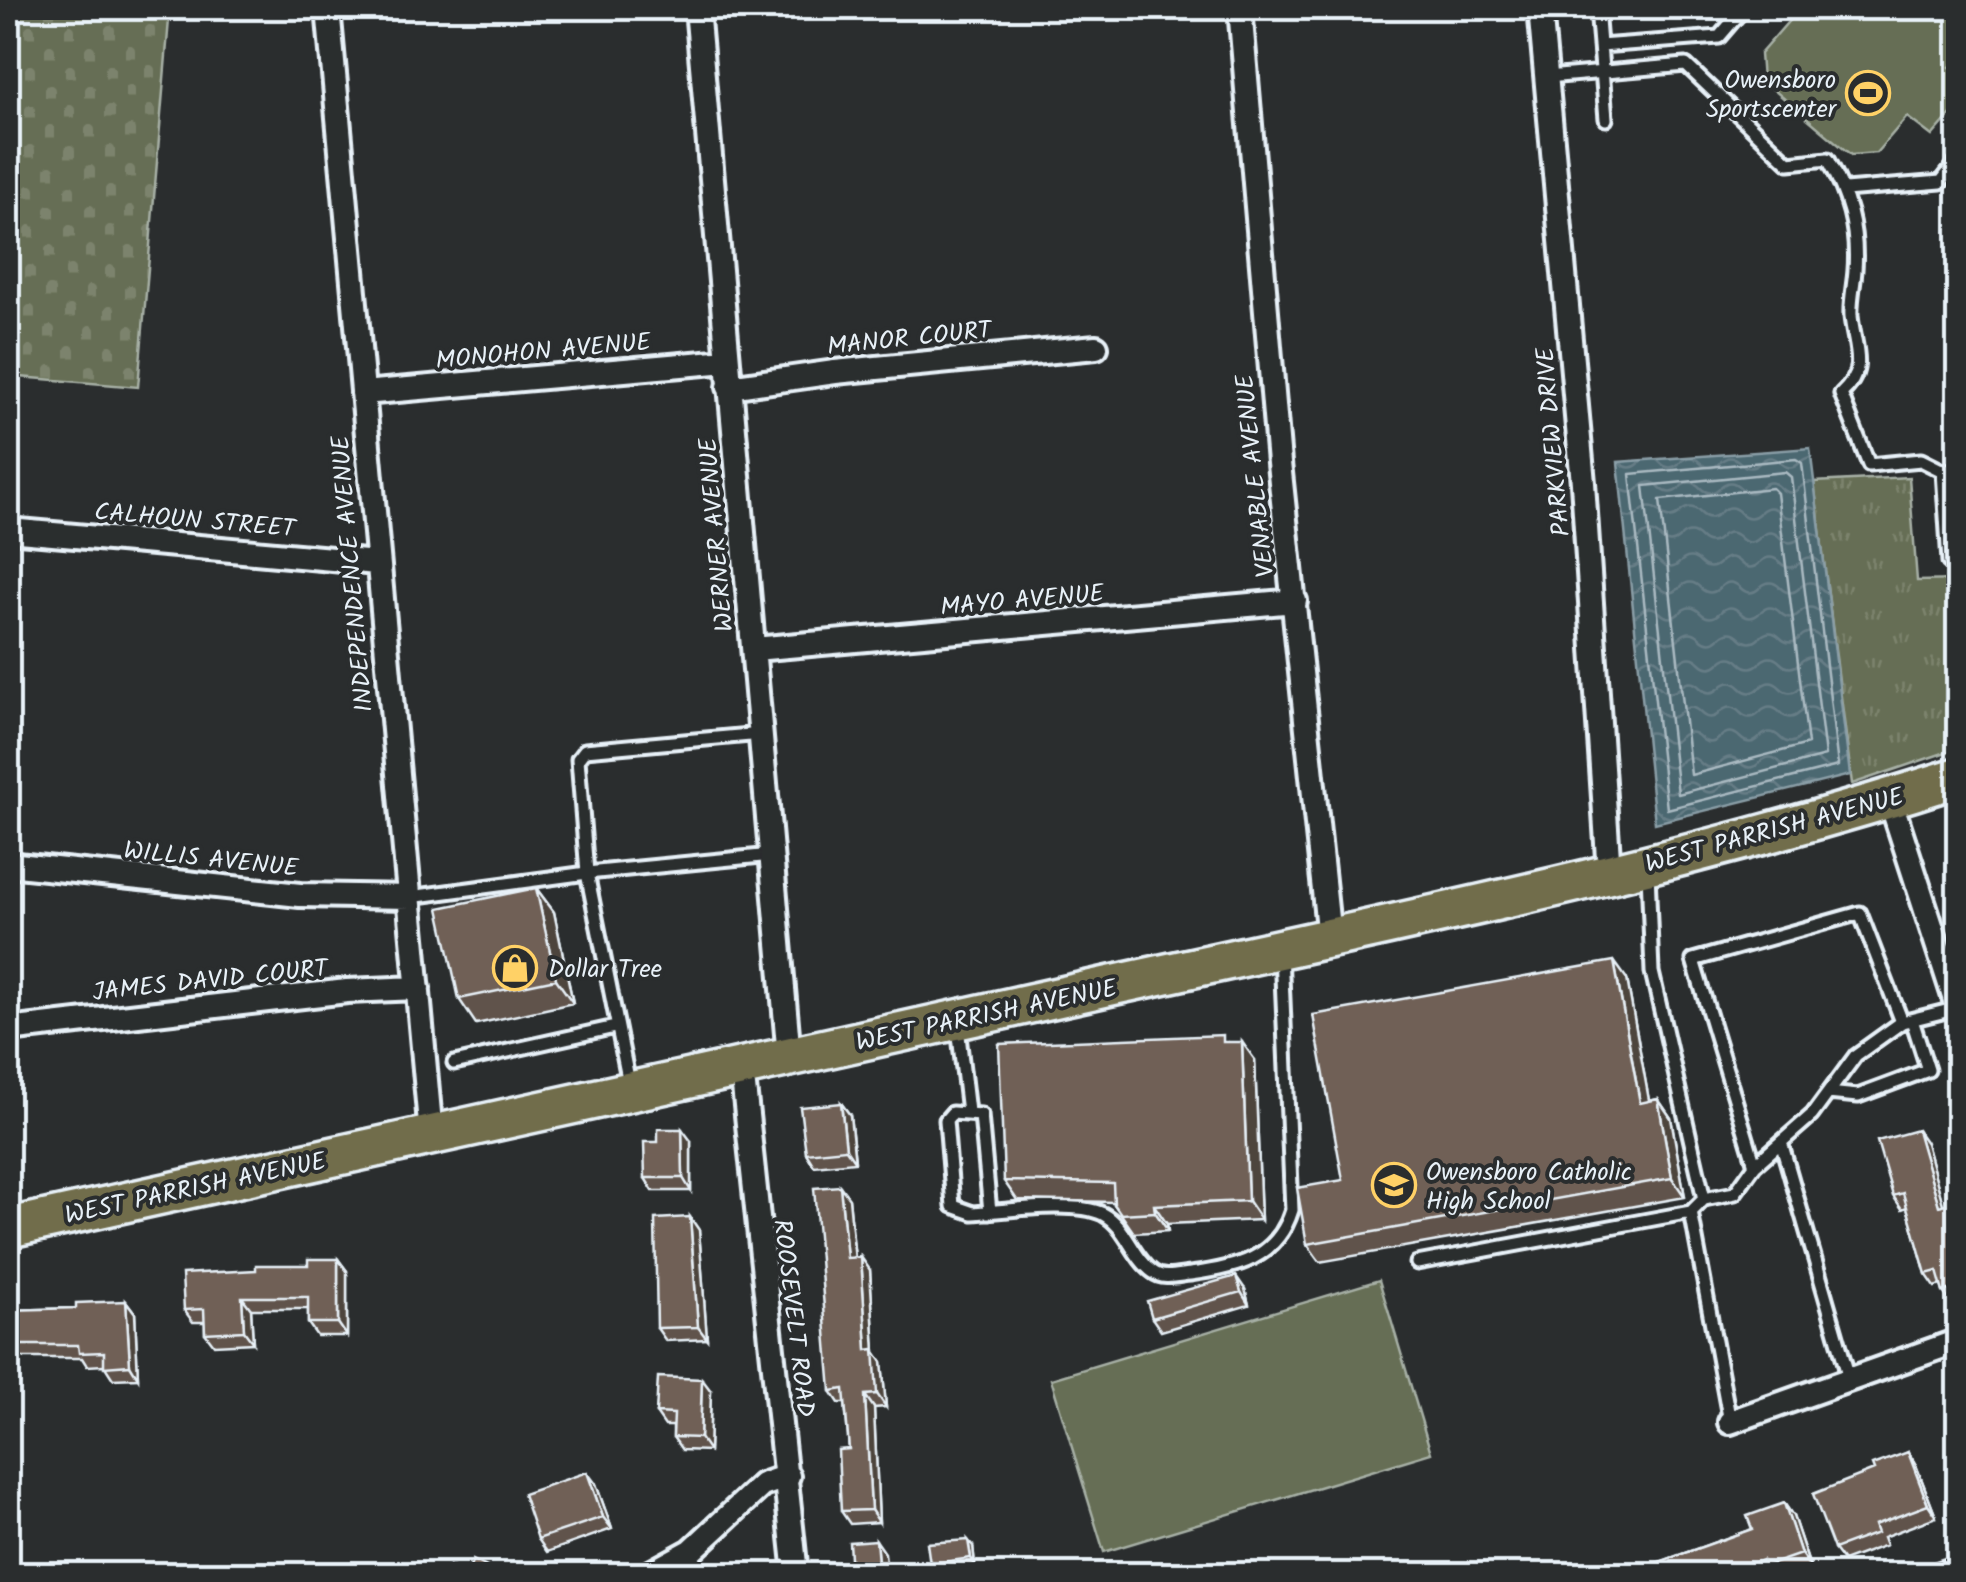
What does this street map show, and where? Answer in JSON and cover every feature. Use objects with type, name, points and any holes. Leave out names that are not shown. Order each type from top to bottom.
[{"type":"main road","name":"WEST PARRISH AVENUE","points":[[8,1228],[1329,938],[1610,873],[1890,799],[1958,777]]},
{"type":"street","name":"INDEPENDENCE AVENUE","points":[[328,8],[431,1136]]},
{"type":"street","name":"WERNER AVENUE","points":[[697,8],[789,1057]]},
{"type":"street","name":"VENABLE AVENUE","points":[[1240,8],[1329,938]]},
{"type":"street","name":"PARKVIEW DRIVE","points":[[1540,8],[1585,502],[1610,873]]},
{"type":"street","name":"MANOR COURT","points":[[729,387],[835,372],[1096,347]]},
{"type":"street","name":"MONOHON AVENUE","points":[[363,393],[727,361]]},
{"type":"street","name":"CALHOUN STREET","points":[[8,530],[377,563]]},
{"type":"street","name":"MAYO AVENUE","points":[[754,649],[1294,601]]},
{"type":"street","points":[[1890,799],[1958,1008]]},
{"type":"street","name":"WILLIS AVENUE","points":[[8,864],[300,895],[410,897]]},
{"type":"street","name":"JAMES DAVID COURT","points":[[8,1030],[347,991],[418,988]]},
{"type":"street","name":"ROOSEVELT ROAD","points":[[742,1068],[754,1213],[788,1476],[796,1574]]},
{"type":"street","points":[[1730,1422],[1958,1342]]},
{"type":"street","points":[[649,1574],[691,1552],[762,1485],[788,1476]]},
{"type":"street","points":[[1941,1574],[1958,1568]]},
{"type":"lane","points":[[1597,8],[1606,119]]},
{"type":"lane","points":[[1600,46],[1719,37],[1744,8]]},
{"type":"lane","points":[[1547,76],[1686,65],[1789,162],[1828,160],[1845,190],[1856,246],[1851,315],[1861,354],[1851,386],[1841,394],[1869,465],[1922,460],[1943,471],[1958,470]]},
{"type":"lane","points":[[1845,190],[1941,182],[1958,160]]},
{"type":"lane","points":[[1943,471],[1949,562],[1958,565]]},
{"type":"lane","points":[[630,1092],[586,874],[578,759],[585,750],[761,734]]},
{"type":"lane","points":[[410,897],[772,855]]},
{"type":"lane","points":[[1648,863],[1652,972],[1704,1198]]},
{"type":"lane","points":[[1755,1165],[1692,960],[1860,912],[1928,1070],[1858,1096],[1828,1093]]},
{"type":"lane","points":[[990,1212],[983,1121],[978,1112],[952,1113],[946,1120],[952,1206],[963,1213],[1076,1209],[1104,1214],[1150,1270],[1166,1276],[1231,1268],[1261,1255],[1278,1240],[1292,1210],[1284,966],[1280,949]]},
{"type":"lane","points":[[1417,1263],[1691,1212],[1704,1198],[1734,1193],[1755,1165],[1812,1115],[1856,1056],[1907,1021],[1958,1008]]},
{"type":"lane","points":[[956,1020],[968,1112]]},
{"type":"lane","points":[[454,1063],[615,1027]]},
{"type":"lane","points":[[1781,1142],[1849,1378]]},
{"type":"lane","points":[[1691,1212],[1730,1422]]},
{"type":"green space","points":[[8,8],[170,8],[138,387],[8,376]]},
{"type":"green space","name":"Owensboro Sportscenter","points":[[1800,8],[1958,8],[1958,57],[1950,67],[1958,75],[1958,106],[1932,136],[1907,117],[1876,153],[1851,155],[1762,80],[1760,54]]},
{"type":"green space","points":[[1909,477],[1917,581],[1958,580],[1958,748],[1852,784],[1814,482]]},
{"type":"green space","points":[[1379,1280],[1431,1453],[1104,1552],[1051,1379]]},
{"type":"water","points":[[1810,448],[1850,775],[1655,823],[1618,462]]},
{"type":"building","name":"Dollar Tree","points":[[536,888],[556,979],[459,999],[439,908]]},
{"type":"building","points":[[1614,961],[1640,1103],[1658,1099],[1672,1178],[1307,1244],[1297,1188],[1343,1180],[1313,1015]]},
{"type":"building","points":[[1223,1035],[1223,1042],[1242,1042],[1248,1201],[1154,1205],[1155,1212],[1121,1214],[1114,1204],[1113,1183],[1004,1181],[999,1044]]},
{"type":"building","points":[[841,1103],[846,1149],[806,1153],[800,1107]]},
{"type":"building","points":[[658,1129],[682,1129],[683,1178],[645,1178],[644,1142],[658,1142]]},
{"type":"building","points":[[1917,1130],[1939,1206],[1949,1203],[1958,1238],[1958,1287],[1943,1292],[1937,1271],[1926,1274],[1903,1193],[1893,1196],[1877,1141]]},
{"type":"building","points":[[840,1186],[847,1258],[861,1257],[867,1350],[874,1349],[877,1394],[865,1395],[871,1510],[841,1511],[838,1450],[849,1449],[844,1389],[831,1391],[814,1188]]},
{"type":"building","points":[[690,1217],[698,1327],[657,1328],[655,1219]]},
{"type":"building","points":[[308,1259],[338,1259],[338,1323],[308,1323],[308,1297],[242,1297],[244,1331],[205,1333],[204,1309],[184,1310],[182,1274],[256,1270],[256,1265],[308,1265]]},
{"type":"building","points":[[1236,1276],[1241,1292],[1152,1318],[1147,1301]]},
{"type":"building","points":[[126,1301],[130,1365],[104,1367],[104,1352],[79,1353],[78,1345],[8,1345],[8,1310],[76,1308],[76,1303]]},
{"type":"building","points":[[658,1377],[702,1379],[700,1438],[673,1437],[674,1414],[656,1413]]},
{"type":"building","points":[[1908,1452],[1928,1505],[1874,1525],[1877,1533],[1834,1549],[1813,1494]]},
{"type":"building","points":[[587,1472],[603,1517],[538,1539],[523,1494]]},
{"type":"building","points":[[1784,1503],[1801,1554],[1764,1567],[1762,1560],[1728,1574],[1626,1574],[1752,1529],[1747,1516]]},
{"type":"building","points":[[876,1540],[879,1574],[851,1574],[849,1542]]},
{"type":"building","points":[[968,1540],[971,1558],[930,1564],[927,1543]]},
{"type":"building","points":[[473,1560],[495,1571],[493,1574],[467,1574]]},
{"type":"building","points":[[450,1566],[467,1574],[446,1574]]},
{"type":"place","name":"Owensboro Sportscenter","points":[[1868,93]]},
{"type":"place","name":"Dollar Tree","points":[[515,968]]},
{"type":"place","name":"Owensboro Catholic High School","points":[[1394,1185]]}]
